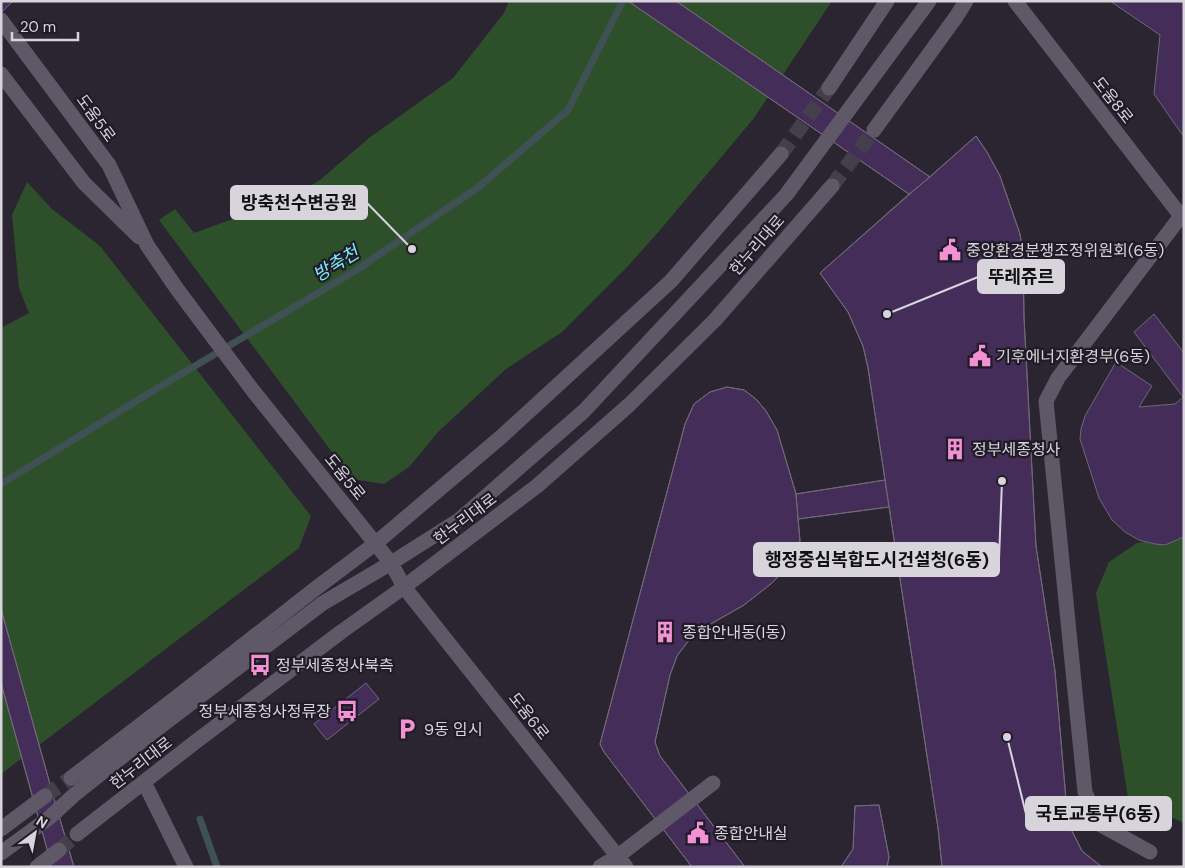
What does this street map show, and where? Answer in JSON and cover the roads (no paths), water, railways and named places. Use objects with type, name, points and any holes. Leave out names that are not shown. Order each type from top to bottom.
[{"type":"street","points":[[829,88],[887,1]]},
{"type":"street","points":[[1,854],[49,818],[74,795],[157,729],[323,603],[392,563],[459,520],[584,411],[786,195],[930,1]]},
{"type":"street","points":[[874,130],[966,1]]},
{"type":"street","name":"도움8로","points":[[1015,1],[1183,216]]},
{"type":"street","name":"도움5로","points":[[1,20],[109,166],[147,245],[178,289],[254,392],[392,563],[404,587]]},
{"type":"street","name":"도움5로","points":[[1,74],[84,183],[147,245]]},
{"type":"street","name":"한누리대로","points":[[71,778],[376,543],[501,437],[671,282],[781,154]]},
{"type":"street","name":"한누리대로","points":[[77,834],[341,632],[404,587],[537,486],[629,405],[715,320],[832,186]]},
{"type":"street","points":[[1150,852],[1099,824],[1086,792],[1046,401],[1058,378],[1092,332],[1183,216]]},
{"type":"street","name":"도움6로","points":[[404,587],[622,862]]},
{"type":"street","points":[[144,782],[186,867]]},
{"type":"street","points":[[600,867],[622,862],[713,783]]},
{"type":"street","points":[[1,829],[45,796]]},
{"type":"street","points":[[36,867],[59,850]]},
{"type":"waterway","name":"방축천","points":[[1,484],[355,271],[480,186],[568,110],[623,1]]},
{"type":"waterway","points":[[200,819],[217,867]]},
{"type":"tunnel","points":[[781,154],[829,88]]},
{"type":"tunnel","points":[[832,186],[874,130]]},
{"type":"tunnel","points":[[45,796],[71,778]]},
{"type":"tunnel","points":[[59,850],[77,834]]},
{"type":"place","name":"방축천수변공원","points":[[412,249]]},
{"type":"place","name":"중앙환경분쟁조정위원회(6동)","points":[[950,250]]},
{"type":"place","name":"뚜레쥬르","points":[[887,314]]},
{"type":"place","name":"기후에너지환경부(6동)","points":[[980,356]]},
{"type":"place","name":"정부세종청사","points":[[955,449]]},
{"type":"place","name":"행정중심복합도시건설청(6동)","points":[[1002,481]]},
{"type":"place","name":"종합안내동(I동)","points":[[665,632]]},
{"type":"place","name":"정부세종청사북측","points":[[260,665]]},
{"type":"place","name":"정부세종청사정류장","points":[[347,711]]},
{"type":"place","name":"9동 임시","points":[[407,729]]},
{"type":"place","name":"국토교통부(6동)","points":[[1007,737]]},
{"type":"place","name":"종합안내실","points":[[698,833]]}]
